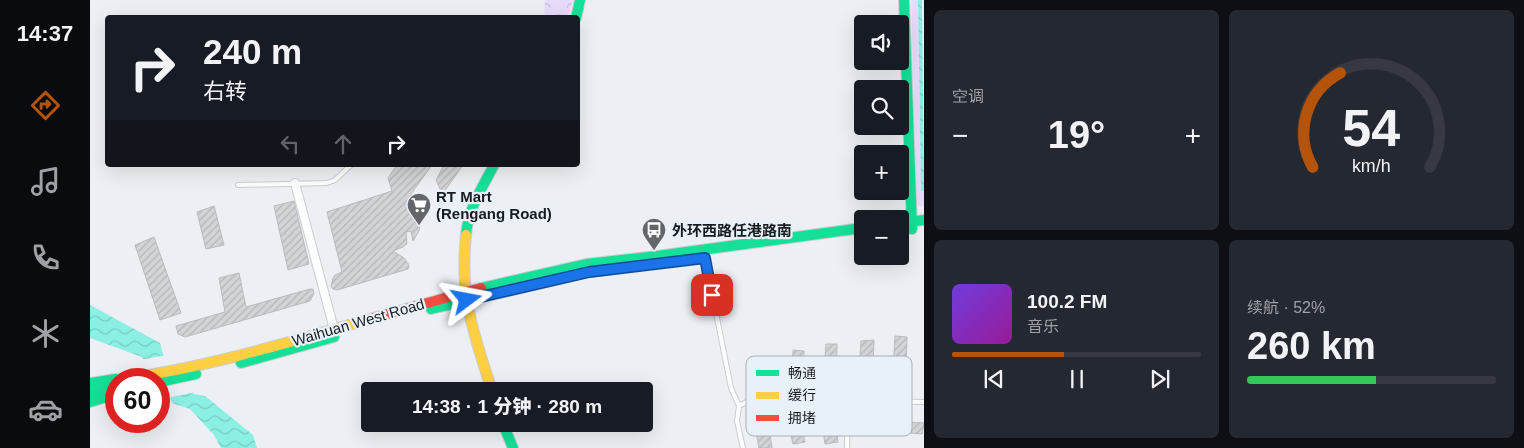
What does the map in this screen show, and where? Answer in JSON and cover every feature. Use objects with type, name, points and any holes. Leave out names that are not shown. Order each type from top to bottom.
[{"type":"main road","points":[[577,15],[580,0]]},
{"type":"main road","points":[[904,0],[912,225]]},
{"type":"main road","points":[[489,382],[471,319],[467,296],[465,246],[467,224],[476,198],[493,167]]},
{"type":"main road","points":[[909,226],[924,220]]},
{"type":"main road","points":[[909,224],[924,227]]},
{"type":"main road","name":"Waihuan West Road","points":[[188,372],[334,329],[586,264],[667,255],[854,229]]},
{"type":"main road","name":"Waihuan West Road","points":[[170,376],[294,349],[437,307],[467,296],[589,272],[854,237]]},
{"type":"main road","points":[[90,383],[105,381]]},
{"type":"main road","points":[[90,402],[105,397]]},
{"type":"main road","points":[[507,432],[513,448]]},
{"type":"street","points":[[295,184],[334,329]]},
{"type":"lane","points":[[238,185],[328,183],[335,180],[349,167]]},
{"type":"lane","points":[[705,258],[731,388],[739,406],[737,421],[743,448]]},
{"type":"lane","points":[[739,406],[746,402]]},
{"type":"green space","points":[[545,0],[573,0],[569,15],[544,15]]},
{"type":"green space","points":[[911,0],[918,0],[921,191],[924,191],[924,206],[918,206],[917,202]]},
{"type":"water","points":[[918,0],[922,0],[924,191],[921,191]]},
{"type":"water","points":[[90,305],[160,343],[163,354],[194,394],[205,396],[253,435],[257,448],[221,448],[214,435],[190,409],[172,403],[170,398],[170,368],[150,368],[142,357],[90,338]]},
{"type":"pier","points":[[167,355],[196,392],[170,397],[170,368],[146,368],[140,360]]},
{"type":"building","points":[[396,167],[431,167],[411,194],[420,223],[419,231],[413,241],[411,231],[406,232],[407,244],[393,251],[404,258],[409,265],[408,269],[337,290],[333,289],[331,286],[333,278],[342,272],[327,212],[392,191],[388,178]]},
{"type":"building","points":[[443,167],[462,167],[444,192],[441,191],[436,180]]},
{"type":"building","points":[[294,201],[309,264],[288,270],[274,206]]},
{"type":"building","points":[[214,206],[224,245],[206,249],[197,212]]},
{"type":"building","points":[[154,237],[181,313],[160,320],[135,245]]},
{"type":"building","points":[[239,273],[246,307],[310,289],[313,289],[314,293],[310,301],[185,337],[178,334],[176,326],[225,312],[219,278]]},
{"type":"building","points":[[895,336],[907,337],[906,356],[894,356]]},
{"type":"building","points":[[874,340],[873,356],[860,356],[861,341]]},
{"type":"building","points":[[826,344],[837,344],[837,356],[825,356]]},
{"type":"building","points":[[793,350],[804,351],[804,356],[793,356]]},
{"type":"building","points":[[912,422],[924,423],[922,434],[912,433]]},
{"type":"building","points":[[757,436],[770,436],[772,448],[759,448]]},
{"type":"building","points":[[791,436],[804,436],[805,442],[793,444]]},
{"type":"building","points":[[824,436],[837,436],[838,442],[825,444]]},
{"type":"traffic: fast","points":[[577,15],[580,0]]},
{"type":"traffic: fast","points":[[904,0],[912,229]]},
{"type":"traffic: fast","points":[[466,235],[473,207],[493,167]]},
{"type":"traffic: fast","points":[[909,222],[924,220]]},
{"type":"traffic: fast","points":[[481,288],[586,264],[854,229]]},
{"type":"traffic: fast","points":[[431,309],[589,272],[620,268]]},
{"type":"traffic: fast","points":[[241,363],[334,337]]},
{"type":"traffic: fast","points":[[170,380],[196,374]]},
{"type":"traffic: fast","points":[[90,383],[105,381]]},
{"type":"traffic: fast","points":[[90,393],[105,390]]},
{"type":"traffic: fast","points":[[90,402],[105,397]]},
{"type":"traffic: fast","points":[[506,432],[513,448]]},
{"type":"traffic: slow","points":[[466,235],[465,285],[467,301],[489,382]]},
{"type":"traffic: slow","points":[[170,371],[273,347],[363,321]]},
{"type":"traffic: jam","points":[[363,321],[481,288]]},
{"type":"place","name":"RT Mart (Rengang Road)","points":[[419,226]]},
{"type":"place","name":"外环西路任港路南","points":[[654,251]]},
{"type":"route","points":[[467,300],[589,272],[705,258],[712,295]]}]
